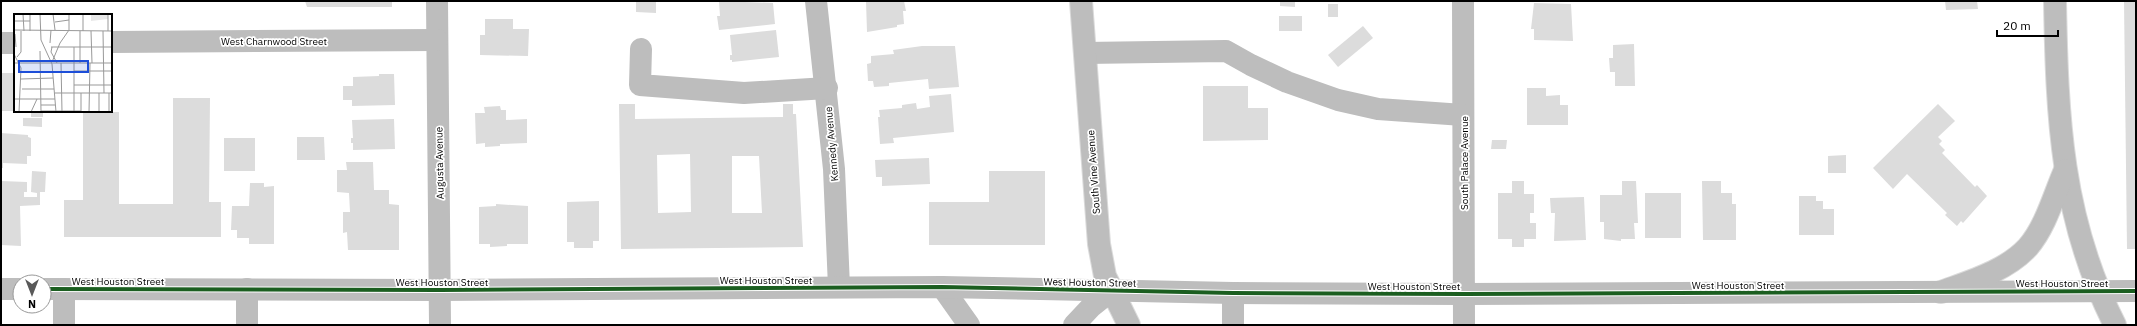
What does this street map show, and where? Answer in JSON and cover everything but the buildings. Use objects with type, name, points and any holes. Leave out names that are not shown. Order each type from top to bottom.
[{"type":"street","name":"Augusta Avenue","points":[[437,1],[440,325]]},
{"type":"street","name":"Kennedy Avenue","points":[[816,1],[827,88],[834,169],[839,287]]},
{"type":"street","name":"South Vine Avenue","points":[[1081,1],[1098,244],[1105,276],[1111,290]]},
{"type":"street","name":"South Palace Avenue","points":[[1463,1],[1464,325]]},
{"type":"street","points":[[2055,1],[2056,84],[2065,170],[2078,226],[2100,291],[2115,325]]},
{"type":"street","name":"West Charnwood Street","points":[[112,42],[437,40]]},
{"type":"street","points":[[1,43],[14,43]]},
{"type":"street","points":[[641,49],[640,86],[744,92],[827,88]]},
{"type":"street","points":[[1085,53],[1226,51],[1287,82],[1338,100],[1378,109],[1464,115]]},
{"type":"street","points":[[1941,292],[1992,272],[2018,256],[2028,247],[2042,225],[2065,170]]},
{"type":"street","points":[[942,287],[969,325]]},
{"type":"street","name":"West Houston Street","points":[[54,289],[247,288],[440,290],[942,287],[1233,293],[1464,294],[2136,290]]},
{"type":"street","points":[[247,288],[247,325]]},
{"type":"street","points":[[1,289],[12,289]]},
{"type":"street","points":[[54,289],[64,325]]},
{"type":"street","points":[[1074,325],[1091,307],[1111,290],[1129,325]]},
{"type":"street","points":[[1233,293],[1233,325]]},
{"type":"cycle path","points":[[52,289],[440,290],[942,287],[1233,293],[1464,294],[2136,291]]}]
